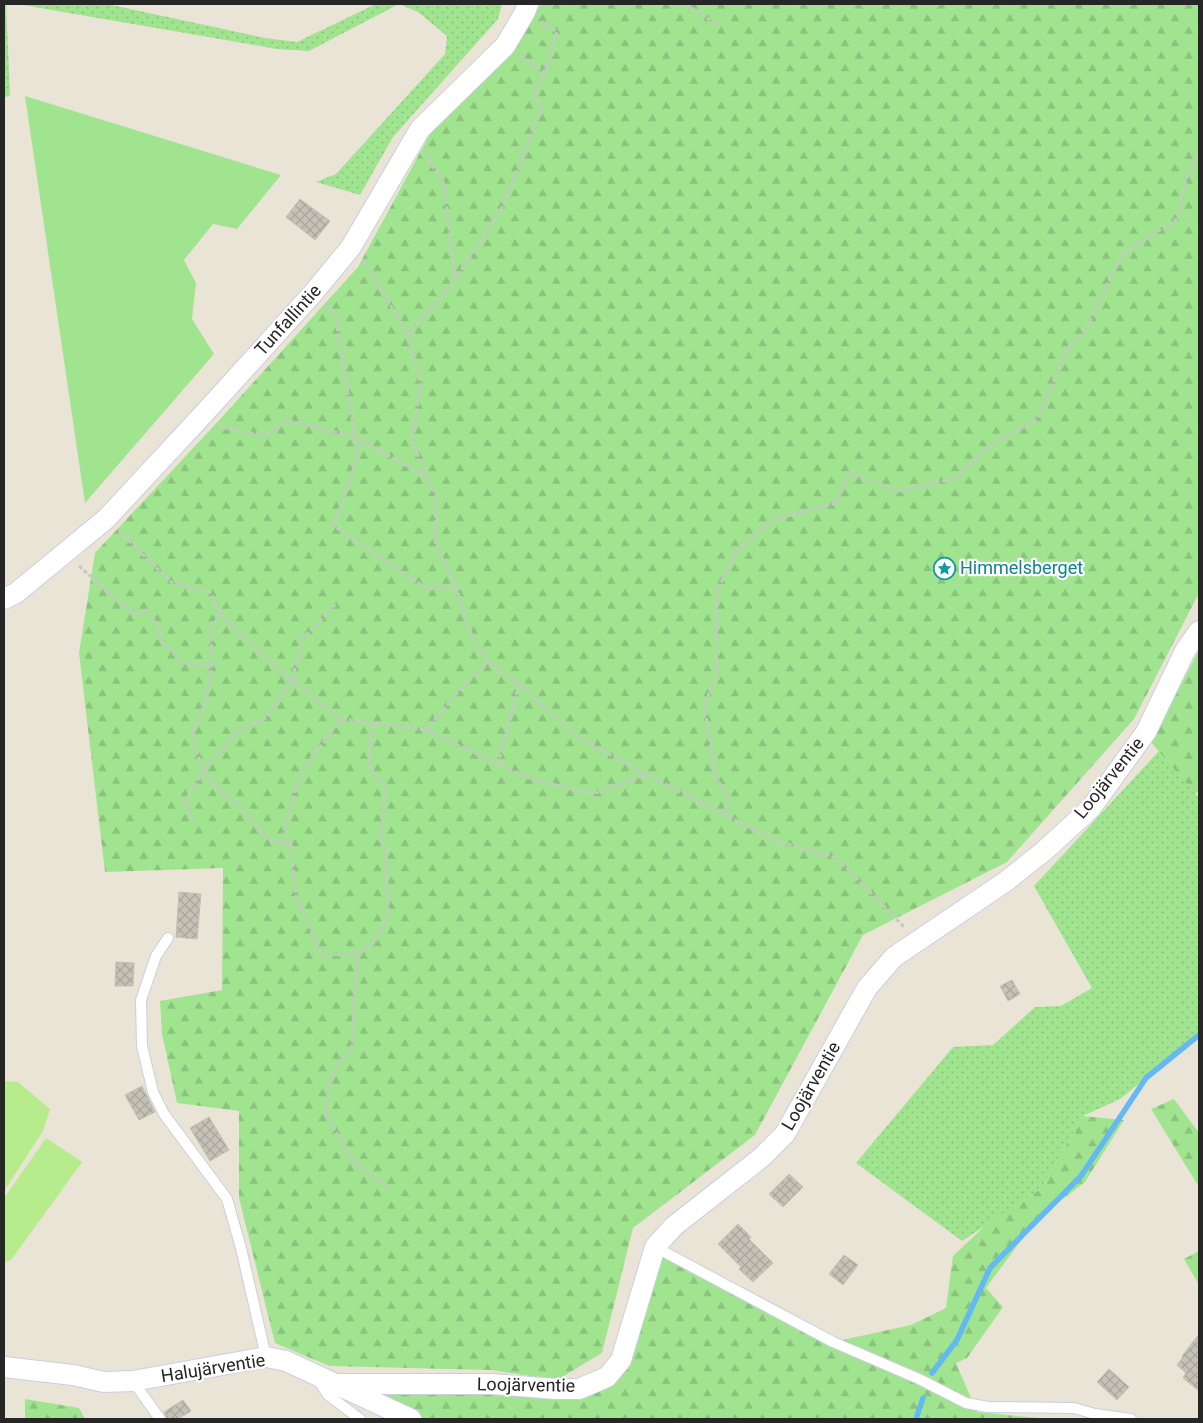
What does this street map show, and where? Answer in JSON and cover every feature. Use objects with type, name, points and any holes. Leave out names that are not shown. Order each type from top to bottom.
[{"type":"street","name":"Tunfallintie","points":[[4,599],[16,593],[106,519],[314,292],[351,247],[420,129],[504,46],[526,8]]},
{"type":"street","name":"Loojärventie","points":[[338,1384],[492,1384],[556,1390],[579,1388],[606,1376],[621,1360],[655,1247],[674,1226],[762,1157],[785,1134],[868,988],[894,957],[1005,882],[1090,808],[1146,732],[1186,651],[1199,631]]},
{"type":"street","name":"Halujärventie","points":[[4,1367],[73,1375],[104,1382],[133,1381],[266,1357],[286,1361],[411,1419]]},
{"type":"lane","points":[[168,938],[156,956],[141,1000],[142,1046],[153,1092],[164,1114],[227,1199],[241,1248],[266,1357]]},
{"type":"lane","points":[[655,1247],[833,1342],[918,1379],[966,1403],[988,1407],[1074,1408],[1094,1414],[1131,1419]]},
{"type":"lane","points":[[311,1372],[328,1395],[360,1419]]},
{"type":"lane","points":[[133,1381],[160,1419]]},
{"type":"path","points":[[684,4],[716,24]]},
{"type":"path","points":[[408,335],[455,280],[503,206],[541,110],[533,94],[545,73],[557,31],[526,8]]},
{"type":"path","points":[[504,46],[545,73]]},
{"type":"path","points":[[420,129],[429,161],[444,184],[455,280]]},
{"type":"path","points":[[724,815],[728,797],[716,778],[705,711],[709,692],[716,676],[717,591],[736,552],[772,520],[836,503],[848,472],[898,491],[956,478],[994,443],[1037,419],[1070,344],[1085,331],[1122,254],[1177,219],[1186,179],[1199,153]]},
{"type":"path","points":[[351,247],[372,271],[408,335],[421,385],[412,440],[426,476],[436,494],[435,544],[456,586],[468,628],[488,662],[519,684],[575,735],[646,775],[776,841],[837,858],[918,941]]},
{"type":"path","points":[[314,292],[335,314],[358,456],[334,526],[427,589],[456,586]]},
{"type":"path","points":[[209,408],[221,427],[265,436],[286,420],[355,437],[426,476]]},
{"type":"path","points":[[106,519],[171,582],[210,592],[220,614],[292,680],[341,719],[426,730],[531,779],[593,794],[646,775]]},
{"type":"path","points":[[65,554],[134,614],[146,611],[159,627],[162,643],[171,648],[178,662],[212,666]]},
{"type":"path","points":[[193,820],[184,803],[203,771],[238,731],[266,718],[292,680],[302,639],[336,604]]},
{"type":"path","points":[[220,614],[211,629],[212,666],[206,699],[192,736],[203,771],[224,795],[237,803],[268,839],[291,845]]},
{"type":"path","points":[[426,730],[455,695],[488,662]]},
{"type":"path","points":[[498,764],[519,684]]},
{"type":"path","points":[[341,719],[300,774],[283,833],[291,845],[296,897],[322,955],[357,954],[375,942],[388,915],[386,853],[380,838],[386,790],[369,766],[372,724]]},
{"type":"path","points":[[357,954],[352,1046],[333,1072],[325,1112],[352,1160],[390,1189]]},
{"type":"green space","points":[[4,4],[6,4],[10,95],[4,98]]},
{"type":"green space","points":[[17,4],[107,4],[265,38],[297,42],[376,4],[399,4],[309,51],[277,49]]},
{"type":"green space","points":[[399,4],[502,4],[498,19],[393,137],[360,195],[316,182],[336,174],[445,54],[447,36],[418,12]]},
{"type":"green space","points":[[541,4],[1199,4],[1199,593],[1134,719],[1007,862],[863,935],[755,1135],[633,1228],[602,1353],[557,1380],[491,1370],[329,1366],[275,1343],[239,1198],[239,1111],[177,1103],[162,1034],[160,1001],[222,990],[223,868],[105,872],[79,653],[95,553],[358,267],[430,134],[517,38]]},
{"type":"green space","points":[[25,96],[281,175],[237,229],[213,224],[184,260],[196,283],[192,319],[214,354],[85,503]]},
{"type":"green space","points":[[1199,650],[1199,791],[1195,794],[1151,742]]},
{"type":"green space","points":[[1159,751],[1199,798],[1199,1035],[1120,1099],[1083,1116],[1041,1189],[962,1241],[856,1163],[953,1047],[993,1045],[1035,1007],[1061,1006],[1092,988],[1034,886]]},
{"type":"green space","points":[[4,1081],[18,1082],[50,1109],[43,1131],[4,1191]]},
{"type":"green space","points":[[1174,1099],[1199,1133],[1199,1187],[1151,1109]]},
{"type":"green space","points":[[1083,1116],[1124,1120],[1085,1182],[1037,1219],[986,1288],[1003,1307],[967,1358],[956,1363],[977,1412],[1048,1419],[411,1419],[338,1384],[556,1389],[606,1377],[655,1247],[833,1342],[911,1325],[946,1308],[953,1256],[989,1222],[1041,1189]]},
{"type":"green space","points":[[46,1138],[82,1162],[11,1260],[4,1262],[4,1198]]},
{"type":"green space","points":[[1199,1251],[1199,1285],[1184,1259]]},
{"type":"green space","points":[[25,1399],[79,1408],[85,1419],[25,1419]]},
{"type":"building","points":[[300,199],[330,221],[315,240],[286,217]]},
{"type":"building","points":[[179,892],[201,894],[197,939],[176,937]]},
{"type":"building","points":[[116,962],[134,963],[133,986],[115,986]]},
{"type":"building","points":[[1012,980],[1020,994],[1008,1001],[1000,986]]},
{"type":"building","points":[[142,1086],[155,1112],[139,1120],[125,1095]]},
{"type":"building","points":[[209,1117],[229,1150],[210,1161],[190,1128]]},
{"type":"building","points":[[789,1174],[803,1187],[783,1207],[769,1194]]},
{"type":"building","points":[[738,1224],[751,1237],[749,1239],[773,1263],[753,1282],[718,1244]]},
{"type":"building","points":[[844,1255],[858,1265],[843,1285],[829,1274]]},
{"type":"building","points":[[1199,1334],[1199,1391],[1183,1378],[1186,1373],[1177,1365]]},
{"type":"building","points":[[1109,1369],[1129,1387],[1117,1400],[1097,1382]]},
{"type":"building","points":[[183,1400],[191,1411],[178,1419],[167,1419],[164,1412]]},
{"type":"waterway","points":[[932,1373],[957,1340],[990,1268],[1081,1176],[1146,1078],[1199,1035]]},
{"type":"waterway","points":[[916,1419],[923,1398]]},
{"type":"place","name":"Himmelsberget","points":[[944,568]]}]
